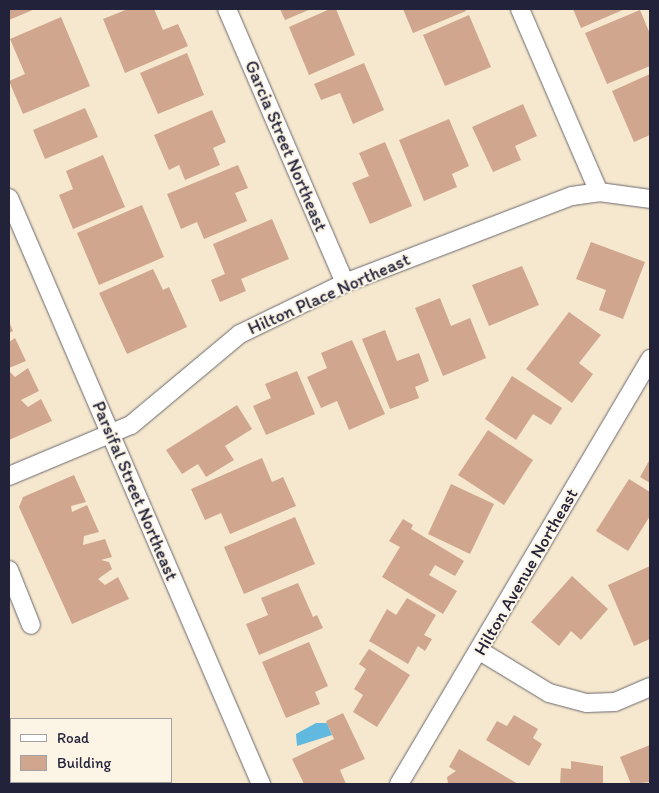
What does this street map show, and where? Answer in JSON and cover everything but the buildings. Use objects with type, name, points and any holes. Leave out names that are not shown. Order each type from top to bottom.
[{"type":"street","name":"Garcia Street Northeast","points":[[227,9],[345,283]]},
{"type":"street","points":[[520,9],[600,192]]},
{"type":"street","name":"Hilton Place Northeast","points":[[9,476],[110,434],[149,414],[174,385],[240,334],[345,283],[550,202],[600,192],[650,199]]},
{"type":"street","name":"Parsifal Street Northeast","points":[[9,198],[261,784]]},
{"type":"street","name":"Hilton Avenue Northeast","points":[[399,784],[480,651],[650,359]]},
{"type":"street","points":[[9,570],[31,625]]},
{"type":"street","points":[[480,651],[549,694],[587,703],[615,702],[650,687]]},
{"type":"water","points":[[316,723],[327,723],[332,735],[297,746],[296,734]]}]
